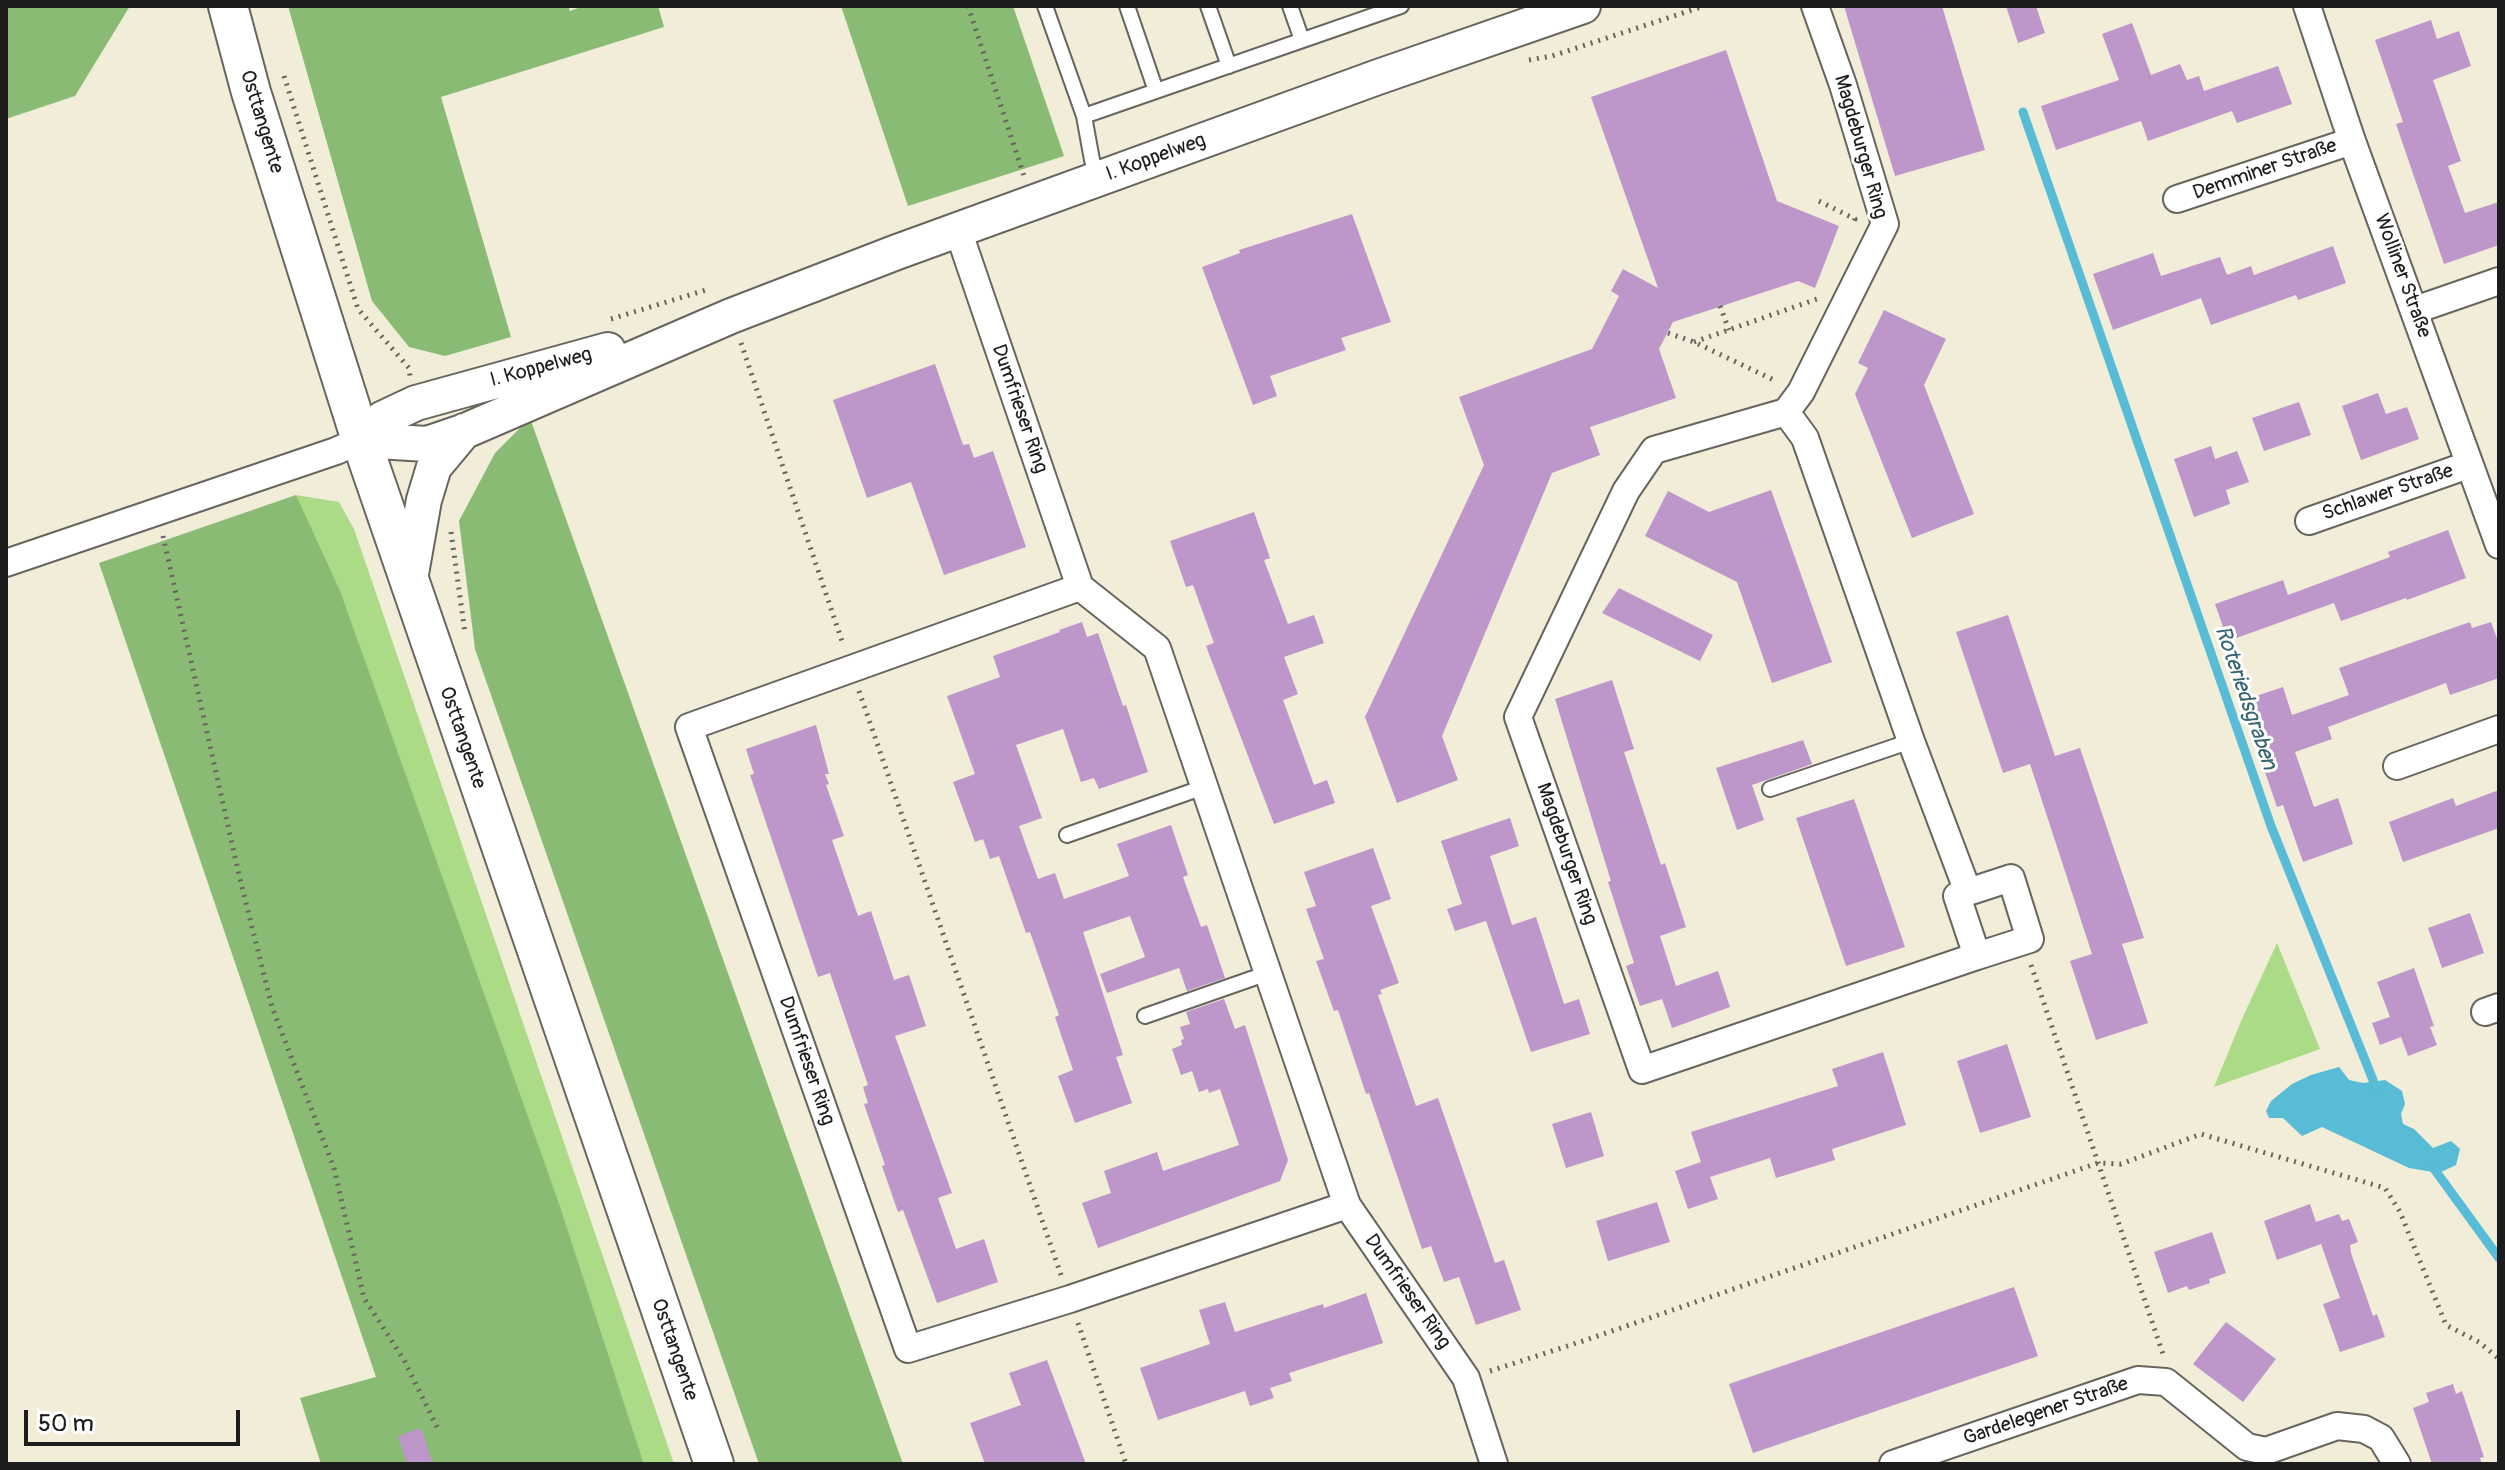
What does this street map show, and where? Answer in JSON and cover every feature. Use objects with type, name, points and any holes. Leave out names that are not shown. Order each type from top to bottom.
[{"type":"main road","name":"Osttangente","points":[[228,6],[251,92],[409,585],[714,1464]]},
{"type":"street","name":"I. Koppelweg","points":[[6,563],[336,451],[361,440],[382,419],[416,403],[726,300],[958,230],[1583,6]]},
{"type":"street","name":"Magdeburger Ring","points":[[1815,6],[1843,85],[1885,224],[1793,402],[1654,450],[1626,491],[1518,717],[1642,1070],[2023,941]]},
{"type":"street","name":"Wolliner Straße","points":[[2307,6],[2352,141],[2499,545]]},
{"type":"street","name":"Demminer Straße","points":[[2177,199],[2352,141]]},
{"type":"street","name":"Dumfrieser Ring","points":[[958,230],[1080,587],[1157,648],[1347,1205],[1466,1378],[1494,1464]]},
{"type":"street","points":[[2415,310],[2499,281]]},
{"type":"street","name":"I. Koppelweg","points":[[361,440],[427,444],[465,431],[726,300]]},
{"type":"street","points":[[1793,402],[1911,741],[1968,892]]},
{"type":"street","name":"I. Koppelweg","points":[[409,585],[424,500],[434,467],[465,431]]},
{"type":"street","name":"Schlawer Straße","points":[[2309,521],[2468,465]]},
{"type":"street","name":"Dumfrieser Ring","points":[[1080,587],[689,727],[908,1349],[1070,1299],[1347,1205]]},
{"type":"street","points":[[2397,766],[2499,729]]},
{"type":"street","points":[[1977,956],[1957,896],[2011,878],[2030,939],[2023,941]]},
{"type":"street","name":"Gardelegener Straße","points":[[1893,1464],[2138,1380],[2166,1382]]},
{"type":"street","points":[[2166,1382],[2247,1447],[2266,1451],[2337,1426],[2364,1429],[2381,1438],[2397,1464]]},
{"type":"lane","points":[[1045,6],[1084,116],[1098,179]]},
{"type":"lane","points":[[1127,6],[1156,91]]},
{"type":"lane","points":[[1208,6],[1229,66]]},
{"type":"lane","points":[[1290,6],[1302,40]]},
{"type":"lane","points":[[1084,116],[1302,40],[1373,11],[1401,6]]},
{"type":"lane","points":[[1770,789],[1911,741]]},
{"type":"lane","points":[[1067,835],[1204,787]]},
{"type":"lane","points":[[1145,1016],[1268,973]]},
{"type":"path","points":[[968,6],[1027,183]]},
{"type":"path","points":[[280,62],[358,309],[409,368],[422,367]]},
{"type":"path","points":[[1819,201],[1855,219],[1849,233]]},
{"type":"path","points":[[1694,342],[1816,301],[1823,287]]},
{"type":"path","points":[[604,321],[726,300],[1126,1464]]},
{"type":"path","points":[[1720,306],[1729,330]]},
{"type":"path","points":[[1668,333],[1694,342],[1793,402]]},
{"type":"path","points":[[158,512],[181,624],[272,1007],[334,1168],[364,1298],[404,1360],[439,1431]]},
{"type":"path","points":[[2023,941],[2167,1364],[2166,1382]]},
{"type":"path","points":[[1466,1378],[1583,1341],[2098,1163],[2121,1164],[2201,1134],[2385,1188],[2400,1212],[2446,1325],[2479,1342],[2499,1359]]},
{"type":"green space","points":[[6,6],[130,6],[75,96],[6,119]]},
{"type":"green space","points":[[288,6],[568,6],[570,11],[584,6],[658,6],[664,27],[441,97],[511,337],[445,356],[409,347],[372,301]]},
{"type":"green space","points":[[841,6],[1013,6],[1064,156],[908,206]]},
{"type":"green space","points":[[530,418],[903,1464],[759,1464],[475,649],[459,521],[495,453]]},
{"type":"green space","points":[[296,495],[339,502],[354,529],[674,1464],[644,1464],[560,1206]]},
{"type":"green space","points":[[296,495],[340,591],[560,1206],[644,1464],[321,1464],[300,1398],[376,1377],[99,563]]},
{"type":"green space","points":[[2277,943],[2320,1049],[2214,1087],[2242,1019]]},
{"type":"water","points":[[2339,1067],[2349,1080],[2363,1083],[2385,1080],[2402,1091],[2405,1104],[2401,1114],[2403,1124],[2414,1129],[2433,1148],[2451,1141],[2460,1149],[2456,1165],[2439,1173],[2409,1168],[2322,1127],[2302,1136],[2283,1118],[2269,1118],[2266,1111],[2271,1101],[2292,1084]]},
{"type":"building","points":[[1844,6],[1942,6],[1985,150],[1895,176]]},
{"type":"building","points":[[2006,6],[2036,6],[2045,33],[2018,43]]},
{"type":"building","points":[[2431,20],[2437,39],[2459,31],[2471,66],[2433,80],[2461,161],[2448,166],[2465,213],[2499,202],[2499,245],[2444,264],[2396,124],[2403,122],[2375,40]]},
{"type":"building","points":[[2132,23],[2151,75],[2180,64],[2187,80],[2199,76],[2204,91],[2278,66],[2292,104],[2237,123],[2232,111],[2148,141],[2141,121],[2056,150],[2041,106],[2119,80],[2102,34]]},
{"type":"building","points":[[1726,50],[1777,201],[1839,226],[1815,288],[1798,281],[1673,322],[1659,349],[1676,398],[1590,427],[1600,455],[1552,473],[1442,736],[1458,780],[1397,803],[1365,717],[1484,465],[1459,397],[1592,349],[1619,296],[1611,291],[1623,269],[1658,288],[1591,97]]},
{"type":"building","points":[[1352,214],[1391,322],[1341,338],[1346,350],[1270,376],[1277,396],[1253,405],[1202,267],[1240,253],[1239,250]]},
{"type":"building","points":[[2333,246],[2346,283],[2298,300],[2296,295],[2211,325],[2201,298],[2113,330],[2093,274],[2153,253],[2161,276],[2220,257],[2227,275],[2251,266],[2254,275]]},
{"type":"building","points":[[1884,310],[1946,339],[1924,385],[1974,514],[1912,538],[1855,394],[1868,368],[1858,363]]},
{"type":"building","points":[[935,364],[963,445],[969,444],[974,458],[993,451],[1026,547],[944,575],[911,482],[867,498],[833,400]]},
{"type":"building","points":[[2378,393],[2386,414],[2407,407],[2419,439],[2361,460],[2342,406]]},
{"type":"building","points":[[2299,402],[2311,435],[2264,451],[2252,418]]},
{"type":"building","points":[[2211,446],[2215,459],[2237,451],[2249,482],[2226,490],[2230,504],[2194,517],[2174,459]]},
{"type":"building","points":[[1771,490],[1832,662],[1772,683],[1737,582],[1645,536],[1668,491],[1709,512]]},
{"type":"building","points":[[1254,512],[1270,558],[1264,560],[1288,624],[1314,615],[1324,643],[1284,657],[1298,694],[1283,700],[1314,785],[1327,780],[1335,803],[1274,824],[1206,646],[1214,643],[1193,585],[1186,587],[1170,541]]},
{"type":"building","points":[[2448,530],[2466,578],[2341,621],[2334,603],[2228,641],[2215,604],[2283,580],[2288,595],[2390,557],[2388,552]]},
{"type":"building","points":[[1619,588],[1713,635],[1700,661],[1602,613]]},
{"type":"building","points":[[2008,615],[2055,756],[2080,748],[2144,938],[2122,944],[2148,1023],[2096,1040],[2070,961],[2092,954],[2030,764],[2003,773],[1956,632]]},
{"type":"building","points":[[1082,622],[1087,637],[1098,633],[1148,772],[1099,789],[1094,778],[1081,782],[1063,729],[1016,745],[1042,818],[1019,826],[1038,879],[1055,873],[1064,899],[1129,876],[1117,844],[1171,825],[1188,875],[1183,877],[1201,927],[1207,925],[1225,978],[1187,991],[1179,968],[1107,993],[1100,974],[1145,957],[1130,916],[1083,932],[1123,1055],[1116,1057],[1132,1103],[1075,1123],[1058,1076],[1073,1070],[1055,1017],[1059,1015],[1030,932],[1026,933],[999,856],[990,859],[983,839],[975,842],[953,782],[975,774],[947,696],[1000,677],[993,656]]},
{"type":"building","points":[[2470,622],[2472,628],[2491,622],[2499,644],[2499,678],[2450,695],[2446,683],[2328,727],[2332,739],[2295,752],[2314,807],[2338,798],[2353,844],[2303,862],[2283,805],[2277,807],[2265,772],[2271,770],[2247,699],[2283,687],[2292,715],[2349,695],[2339,668]]},
{"type":"building","points":[[1612,680],[1634,749],[1624,752],[1661,865],[1665,863],[1686,927],[1660,936],[1676,986],[1718,971],[1730,1007],[1672,1028],[1662,999],[1640,1006],[1626,966],[1634,963],[1555,699]]},
{"type":"building","points":[[816,725],[829,774],[825,774],[829,784],[826,785],[844,836],[832,840],[858,916],[871,911],[894,980],[909,975],[926,1026],[895,1036],[952,1193],[938,1198],[956,1249],[984,1239],[998,1282],[937,1303],[903,1210],[898,1212],[882,1166],[885,1165],[864,1104],[868,1103],[863,1087],[868,1085],[830,973],[818,977],[750,775],[754,774],[746,749]]},
{"type":"building","points":[[1803,740],[1812,764],[1752,785],[1764,820],[1737,830],[1716,768]]},
{"type":"building","points":[[2499,790],[2499,828],[2403,862],[2389,822],[2453,798],[2456,806]]},
{"type":"building","points":[[1854,799],[1905,947],[1846,966],[1796,818]]},
{"type":"building","points":[[1510,818],[1519,846],[1490,856],[1512,925],[1536,917],[1564,1004],[1579,999],[1590,1034],[1531,1052],[1486,921],[1455,931],[1447,909],[1462,904],[1441,841]]},
{"type":"building","points":[[1373,848],[1391,899],[1371,906],[1399,983],[1380,990],[1382,994],[1378,995],[1416,1106],[1438,1098],[1495,1263],[1504,1260],[1521,1310],[1476,1325],[1459,1277],[1444,1282],[1431,1246],[1422,1249],[1369,1093],[1366,1094],[1338,1010],[1334,1011],[1316,961],[1324,959],[1306,909],[1316,906],[1304,872]]},
{"type":"building","points":[[2470,913],[2484,953],[2442,968],[2428,928]]},
{"type":"building","points":[[2414,968],[2434,1026],[2430,1027],[2437,1045],[2408,1056],[2401,1037],[2380,1045],[2372,1023],[2390,1017],[2377,982]]},
{"type":"building","points":[[1224,999],[1235,1029],[1245,1025],[1288,1160],[1280,1181],[1098,1248],[1082,1203],[1111,1193],[1104,1171],[1157,1152],[1163,1171],[1239,1145],[1220,1089],[1209,1093],[1208,1089],[1199,1092],[1192,1071],[1181,1075],[1172,1049],[1182,1045],[1181,1040],[1184,1039],[1180,1027],[1190,1024],[1186,1012]]},
{"type":"building","points":[[2007,1044],[2031,1117],[1980,1133],[1957,1061]]},
{"type":"building","points":[[1883,1052],[1906,1125],[1832,1149],[1835,1160],[1776,1178],[1770,1158],[1710,1177],[1718,1199],[1688,1209],[1675,1171],[1701,1162],[1691,1132],[1838,1086],[1832,1069]]},
{"type":"building","points":[[1591,1112],[1604,1156],[1566,1168],[1552,1124]]},
{"type":"building","points":[[1657,1202],[1670,1242],[1608,1261],[1596,1221]]},
{"type":"building","points":[[2310,1204],[2316,1222],[2339,1214],[2342,1221],[2349,1219],[2358,1242],[2350,1245],[2351,1253],[2373,1316],[2377,1314],[2385,1337],[2340,1352],[2323,1304],[2340,1298],[2321,1244],[2277,1260],[2264,1221]]},
{"type":"building","points":[[2212,1232],[2226,1273],[2209,1279],[2210,1283],[2189,1290],[2187,1286],[2168,1293],[2154,1252]]},
{"type":"building","points":[[2014,1287],[2038,1356],[1753,1453],[1729,1384]]},
{"type":"building","points":[[1366,1293],[1383,1343],[1289,1373],[1292,1381],[1270,1388],[1274,1398],[1250,1406],[1245,1391],[1158,1420],[1140,1368],[1210,1344],[1199,1310],[1225,1302],[1235,1332]]},
{"type":"building","points":[[2226,1322],[2276,1359],[2243,1402],[2193,1364]]},
{"type":"building","points":[[1047,1360],[1086,1464],[985,1464],[970,1423],[1021,1405],[1009,1373]]},
{"type":"building","points":[[2453,1384],[2456,1394],[2462,1391],[2484,1457],[2480,1458],[2482,1464],[2432,1464],[2413,1408],[2429,1402],[2426,1393]]},
{"type":"building","points":[[421,1428],[433,1464],[407,1464],[398,1436]]},
{"type":"waterway","name":"Roteriedsgraben","points":[[2023,112],[2271,826],[2375,1091]]},
{"type":"waterway","name":"Roteriedsgraben","points":[[2432,1166],[2499,1258]]}]
